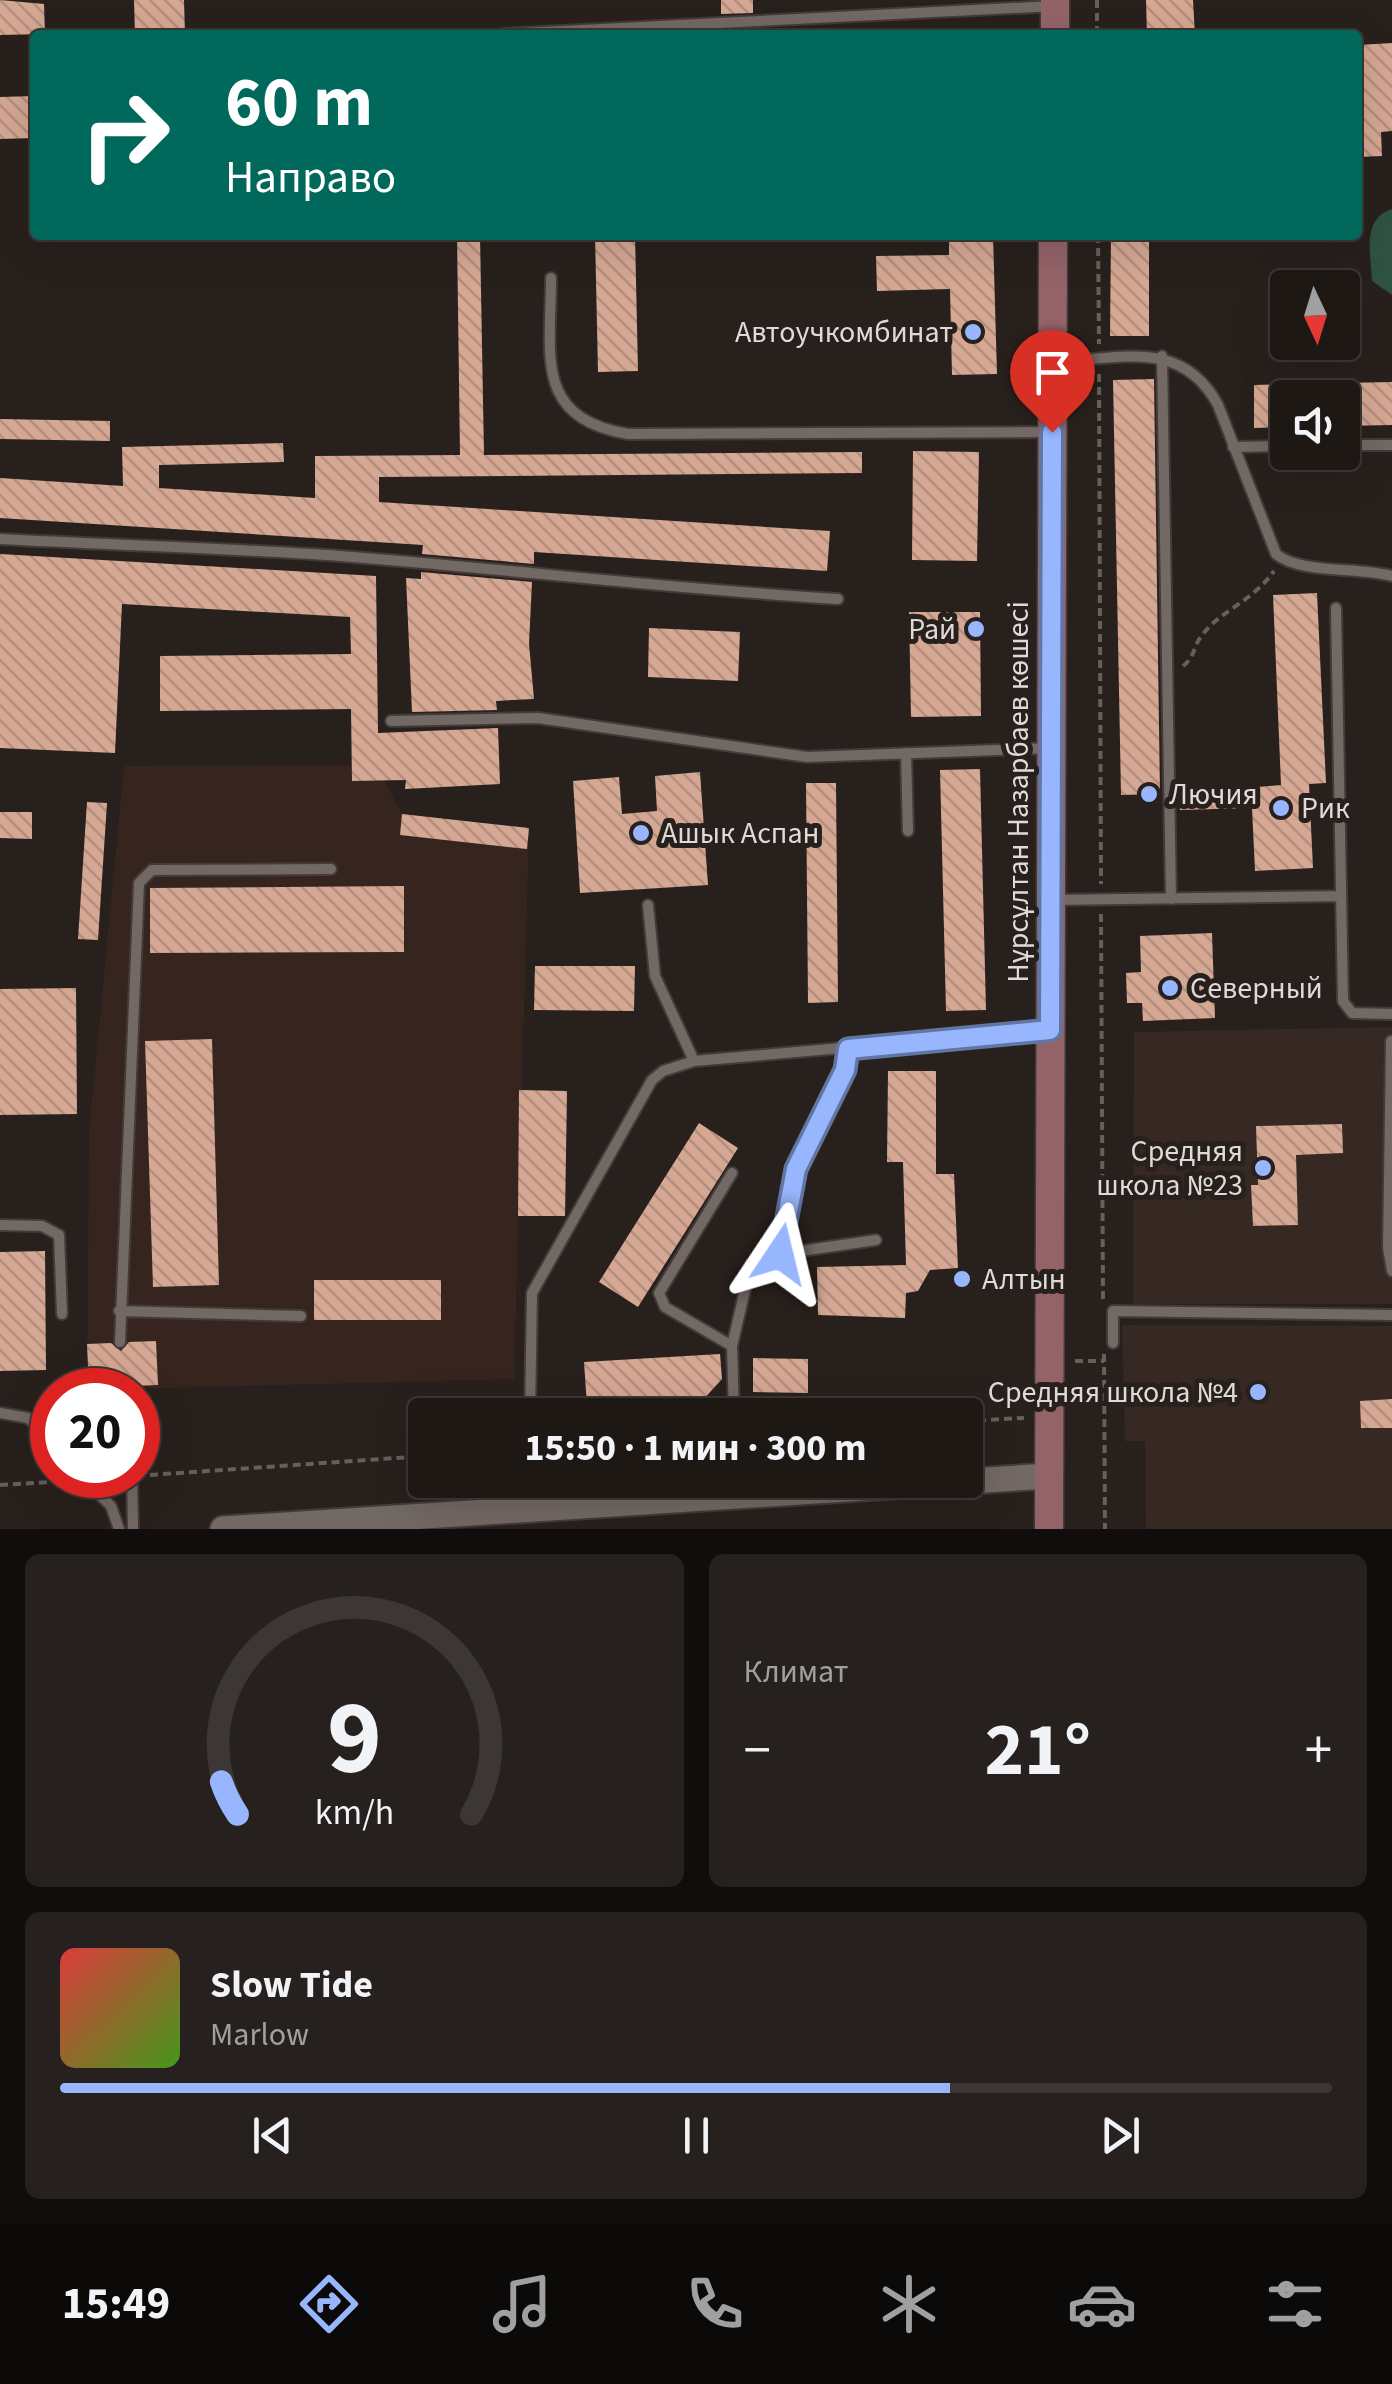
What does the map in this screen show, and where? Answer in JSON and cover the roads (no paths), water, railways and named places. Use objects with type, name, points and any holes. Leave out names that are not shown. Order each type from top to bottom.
[{"type":"main road","points":[[1055,3],[1055,30]]},
{"type":"main road","name":"Нұрсұлтан Назарбаев көшесі","points":[[1049,1529],[1053,240]]},
{"type":"street","points":[[983,1478],[1048,1476]]},
{"type":"street","points":[[223,1529],[468,1521],[531,1509],[638,1498]]},
{"type":"lane","points":[[575,30],[1055,3]]},
{"type":"lane","points":[[550,278],[551,376],[565,408],[597,426],[628,434],[1052,432]]},
{"type":"lane","points":[[1162,356],[1171,898]]},
{"type":"lane","points":[[1052,362],[1162,356],[1184,364],[1209,388],[1272,548],[1282,559],[1392,576]]},
{"type":"lane","points":[[1360,446],[1392,445]]},
{"type":"lane","points":[[1234,447],[1270,446]]},
{"type":"lane","points":[[0,539],[335,556],[573,576],[663,588],[838,599]]},
{"type":"lane","points":[[1336,608],[1344,1006],[1352,1013],[1392,1014]]},
{"type":"lane","points":[[391,721],[538,718],[807,757],[1051,748]]},
{"type":"lane","points":[[906,753],[908,831]]},
{"type":"lane","points":[[120,1342],[139,883],[152,870],[331,868]]},
{"type":"lane","points":[[1050,900],[1340,896]]},
{"type":"lane","points":[[648,905],[655,976],[694,1061]]},
{"type":"lane","points":[[530,1398],[530,1316],[536,1283],[652,1080],[662,1071],[694,1061],[1050,1030]]},
{"type":"lane","points":[[1391,1041],[1388,1248],[1392,1271]]},
{"type":"lane","points":[[780,1254],[796,1169],[845,1070],[848,1049]]},
{"type":"lane","points":[[732,1173],[658,1293],[666,1307],[732,1346]]},
{"type":"lane","points":[[0,1225],[56,1231],[62,1242],[62,1314]]},
{"type":"lane","points":[[734,1398],[732,1346],[748,1268],[755,1260],[876,1240]]},
{"type":"lane","points":[[119,1311],[301,1316]]},
{"type":"lane","points":[[1113,1343],[1113,1311],[1392,1315]]},
{"type":"lane","points":[[0,1413],[30,1420]]},
{"type":"lane","points":[[103,1498],[111,1506],[119,1529]]},
{"type":"lane","points":[[132,1498],[133,1529]]},
{"type":"lane","points":[[531,1498],[531,1509]]},
{"type":"place","name":"Автоучкомбинат","points":[[973,332]]},
{"type":"place","name":"Рай","points":[[976,629]]},
{"type":"place","name":"Лючия","points":[[1149,794]]},
{"type":"place","name":"Рик","points":[[1281,808]]},
{"type":"place","name":"Ашык Аспан","points":[[641,833]]},
{"type":"place","name":"Северный","points":[[1170,988]]},
{"type":"place","name":"Средняя школа №23","points":[[1263,1168]]},
{"type":"place","name":"Алтын","points":[[962,1279]]},
{"type":"place","name":"Средняя школа №4","points":[[1258,1392]]}]
